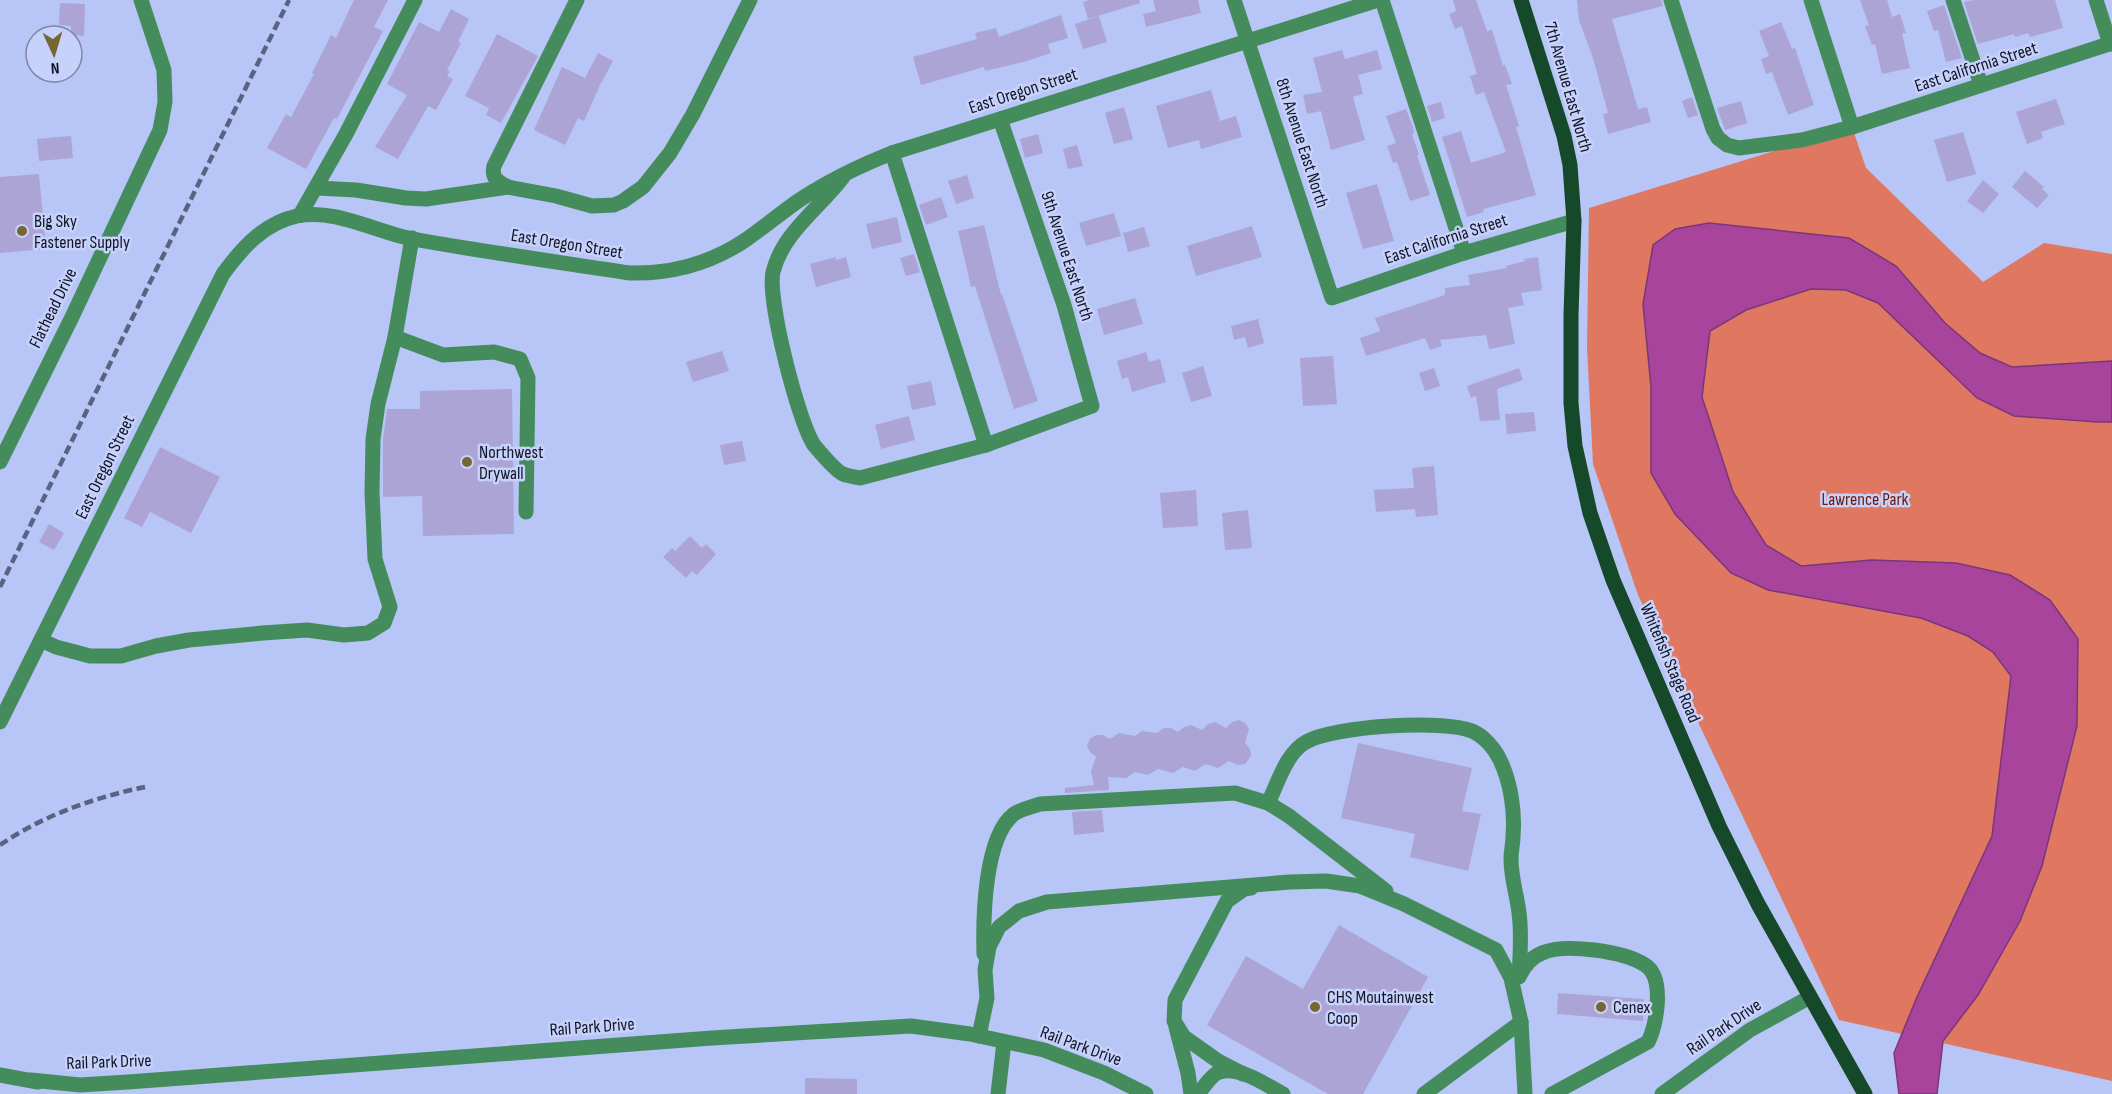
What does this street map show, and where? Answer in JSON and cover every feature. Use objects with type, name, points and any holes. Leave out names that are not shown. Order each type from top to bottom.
[{"type":"main road","name":"7th Avenue East North","points":[[1521,0],[1564,136],[1570,165],[1574,221]]},
{"type":"main road","name":"Whitefish Stage Road","points":[[1574,221],[1570,326],[1571,403],[1575,446],[1590,513],[1613,580],[1719,826],[1758,904],[1862,1090]]},
{"type":"street","name":"Flathead Drive","points":[[0,462],[72,317],[160,130],[165,102],[164,70],[141,0]]},
{"type":"street","points":[[300,215],[415,0]]},
{"type":"street","points":[[577,0],[494,166],[494,176],[497,182],[508,187],[556,196],[592,206],[614,205],[633,195],[652,177],[670,153],[693,114],[750,0]]},
{"type":"street","name":"8th Avenue East North","points":[[1234,0],[1332,298]]},
{"type":"street","points":[[1380,0],[1464,253]]},
{"type":"street","name":"East Oregon Street","points":[[0,722],[223,274],[239,252],[278,221],[300,215],[327,216],[412,238],[630,273],[656,274],[680,269],[726,251],[798,201],[845,174],[892,153],[1380,0]]},
{"type":"street","name":"East California Street","points":[[1671,0],[1713,129],[1718,138],[1727,146],[1739,148],[1802,140],[1852,127],[2111,44]]},
{"type":"street","points":[[1811,0],[1852,127]]},
{"type":"street","points":[[1953,0],[1981,85]]},
{"type":"street","points":[[2096,0],[2111,44]]},
{"type":"street","name":"9th Avenue East North","points":[[986,445],[1092,406],[1064,305],[1000,119]]},
{"type":"street","points":[[845,174],[829,195],[788,238],[772,273],[775,308],[793,393],[813,444],[840,474],[860,478],[986,445],[892,153]]},
{"type":"street","points":[[316,188],[356,190],[397,198],[426,199],[508,187]]},
{"type":"street","name":"East California Street","points":[[1332,298],[1464,253],[1574,221]]},
{"type":"street","points":[[41,640],[90,656],[120,656],[156,646],[231,636],[307,630],[344,635],[368,633],[384,623],[390,607],[375,559],[372,492],[373,439],[378,404],[395,337],[412,238]]},
{"type":"street","points":[[395,337],[443,355],[494,352],[520,359],[528,378],[526,512]]},
{"type":"street","points":[[1268,803],[1292,754],[1306,742],[1322,736],[1365,729],[1419,726],[1456,726],[1475,732],[1492,747],[1500,761],[1509,788],[1513,816],[1511,859],[1520,930],[1520,977],[1517,1002]]},
{"type":"street","points":[[979,1036],[987,998],[984,942],[989,863],[997,839],[1014,814],[1049,803],[1235,793],[1268,803],[1289,816],[1390,894],[1496,950],[1511,978],[1517,1002],[1521,1022],[1525,1094]]},
{"type":"street","points":[[985,970],[989,947],[999,927],[1019,911],[1047,902],[1275,883],[1326,881],[1360,886],[1423,913]]},
{"type":"street","points":[[1191,1094],[1188,1073],[1174,1022],[1175,1000],[1217,916],[1227,901],[1244,889],[1275,883]]},
{"type":"street","points":[[1162,892],[1203,893],[1210,896],[1218,906],[1217,916]]},
{"type":"street","points":[[1520,977],[1526,964],[1542,953],[1557,949],[1588,949],[1611,952],[1647,965],[1655,979],[1657,1016],[1648,1042],[1552,1094]]},
{"type":"street","name":"Rail Park Drive","points":[[1662,1094],[1750,1030],[1810,997]]},
{"type":"street","points":[[1174,1022],[1184,1037],[1218,1061],[1283,1094]]},
{"type":"street","points":[[1424,1094],[1521,1022]]},
{"type":"street","name":"Rail Park Drive","points":[[31,1080],[80,1085],[838,1029],[911,1026],[979,1036],[1044,1050],[1104,1073],[1146,1094]]},
{"type":"street","points":[[998,1094],[1004,1042]]},
{"type":"street","points":[[1198,1094],[1210,1078],[1219,1073],[1228,1071],[1243,1074]]},
{"type":"street","points":[[0,1076],[31,1080],[71,1094]]},
{"type":"green space","name":"Lawrence Park","points":[[1852,127],[1866,168],[1983,282],[2044,243],[2112,254],[2112,1081],[1839,1020],[1638,595],[1593,464],[1587,348],[1589,208]]},
{"type":"shaded area","points":[[1709,223],[1849,238],[1896,266],[1945,323],[1980,353],[2012,367],[2112,361],[2112,422],[2014,416],[1977,398],[1878,303],[1846,290],[1811,289],[1746,310],[1710,331],[1702,397],[1733,492],[1766,545],[1801,566],[1872,560],[1956,563],[2010,575],[2050,600],[2078,639],[2077,726],[2042,866],[2020,921],[1978,995],[1943,1041],[1937,1094],[1899,1094],[1894,1053],[1917,997],[1992,836],[2011,676],[1993,652],[1968,636],[1921,618],[1768,590],[1731,573],[1675,514],[1651,473],[1651,387],[1643,304],[1653,245],[1675,229]]},
{"type":"building","points":[[354,0],[388,0],[374,27],[383,31],[337,119],[334,118],[306,169],[267,148],[286,114],[291,117],[314,74],[312,73],[331,35],[336,38]]},
{"type":"building","points":[[1139,0],[1140,3],[1088,19],[1083,2]]},
{"type":"building","points":[[1153,0],[1198,0],[1201,13],[1146,27],[1143,14],[1156,11]]},
{"type":"building","points":[[1453,0],[1476,0],[1487,31],[1492,30],[1503,66],[1505,65],[1512,84],[1506,85],[1536,195],[1483,209],[1484,212],[1467,217],[1442,137],[1461,131],[1471,163],[1506,152],[1484,92],[1476,95],[1470,76],[1477,74],[1462,26],[1455,29],[1449,14],[1456,11]]},
{"type":"building","points":[[1577,0],[1661,0],[1663,6],[1612,19],[1638,109],[1647,107],[1651,122],[1608,134],[1603,114],[1608,113],[1593,58],[1579,20]]},
{"type":"building","points":[[1860,0],[1887,0],[1892,17],[1900,14],[1906,33],[1902,34],[1910,68],[1882,74],[1875,44],[1872,45],[1865,26],[1869,25]]},
{"type":"building","points":[[2055,0],[2063,28],[2030,37],[2028,33],[2015,37],[2014,34],[1978,44],[1964,2]]},
{"type":"building","points":[[60,3],[85,4],[84,36],[84,24],[59,24]]},
{"type":"building","points":[[1944,5],[1962,58],[1946,62],[1938,30],[1934,31],[1927,11]]},
{"type":"building","points":[[451,9],[469,19],[458,42],[461,43],[447,70],[450,71],[447,76],[453,79],[436,110],[428,106],[398,159],[375,147],[407,95],[387,84],[419,22],[439,32]]},
{"type":"building","points":[[1061,15],[1068,38],[1048,44],[1051,53],[985,71],[984,67],[921,85],[913,57],[977,39],[975,33],[996,28],[999,37]]},
{"type":"building","points":[[1099,16],[1107,42],[1083,49],[1075,24]]},
{"type":"building","points":[[1781,22],[1792,49],[1795,48],[1814,105],[1788,115],[1772,72],[1766,74],[1761,59],[1769,56],[1759,31]]},
{"type":"building","points":[[497,34],[538,56],[501,123],[486,115],[489,108],[465,96]]},
{"type":"building","points":[[1342,50],[1345,59],[1377,50],[1382,69],[1358,75],[1363,94],[1353,97],[1365,140],[1331,150],[1321,111],[1307,114],[1303,95],[1322,92],[1313,58]]},
{"type":"building","points":[[598,53],[613,61],[584,121],[578,118],[565,145],[534,130],[562,67],[585,78]]},
{"type":"building","points":[[1211,90],[1220,121],[1236,116],[1242,137],[1201,149],[1199,140],[1168,148],[1156,106]]},
{"type":"building","points":[[1692,97],[1698,115],[1688,118],[1682,101]]},
{"type":"building","points":[[2056,99],[2065,124],[2041,132],[2043,138],[2027,144],[2016,112]]},
{"type":"building","points":[[1741,101],[1747,123],[1725,130],[1717,108]]},
{"type":"building","points":[[1441,102],[1445,118],[1432,122],[1427,106]]},
{"type":"building","points":[[1124,107],[1133,139],[1114,144],[1105,113]]},
{"type":"building","points":[[1406,109],[1413,127],[1414,133],[1412,134],[1419,155],[1417,155],[1430,195],[1410,201],[1397,162],[1393,163],[1387,146],[1396,143],[1386,116]]},
{"type":"building","points":[[1963,132],[1976,174],[1947,182],[1934,140]]},
{"type":"building","points":[[1038,134],[1043,153],[1025,158],[1020,139]]},
{"type":"building","points":[[71,136],[73,158],[39,161],[37,139]]},
{"type":"building","points":[[1077,145],[1083,166],[1068,169],[1063,149]]},
{"type":"building","points":[[2025,171],[2044,187],[2042,189],[2049,195],[2037,208],[2012,187]]},
{"type":"building","points":[[39,174],[46,249],[0,253],[0,177]]},
{"type":"building","points":[[967,175],[974,198],[956,204],[948,181]]},
{"type":"building","points":[[1983,180],[1999,194],[1983,213],[1967,201]]},
{"type":"building","points":[[1377,184],[1394,241],[1363,249],[1346,193]]},
{"type":"building","points":[[941,197],[948,217],[926,225],[919,205]]},
{"type":"building","points":[[1114,213],[1121,236],[1086,246],[1079,223]]},
{"type":"building","points":[[897,217],[902,242],[872,249],[866,224]]},
{"type":"building","points":[[984,225],[1001,295],[1038,401],[1014,409],[975,286],[971,287],[958,231]]},
{"type":"building","points":[[1252,226],[1262,257],[1196,276],[1187,246]]},
{"type":"building","points":[[1144,227],[1150,246],[1128,252],[1123,233]]},
{"type":"building","points":[[914,254],[920,272],[906,276],[900,258]]},
{"type":"building","points":[[836,257],[836,260],[846,257],[851,277],[816,287],[810,264]]},
{"type":"building","points":[[1538,257],[1542,290],[1521,293],[1524,305],[1508,308],[1515,344],[1489,349],[1486,335],[1440,340],[1442,346],[1430,350],[1425,338],[1366,356],[1360,338],[1380,331],[1375,318],[1445,295],[1445,288],[1470,285],[1468,275],[1507,268],[1506,266],[1525,261],[1524,259]]},
{"type":"building","points":[[1135,298],[1143,324],[1104,335],[1097,309]]},
{"type":"building","points":[[1258,319],[1264,343],[1248,348],[1245,337],[1234,340],[1231,326]]},
{"type":"building","points":[[722,351],[729,371],[693,382],[686,362]]},
{"type":"building","points":[[1146,352],[1149,362],[1160,359],[1166,382],[1132,392],[1128,377],[1122,379],[1117,361]]},
{"type":"building","points":[[1333,356],[1337,404],[1303,406],[1300,358]]},
{"type":"building","points":[[1203,366],[1212,396],[1191,402],[1182,373]]},
{"type":"building","points":[[1434,368],[1440,386],[1425,391],[1419,373]]},
{"type":"building","points":[[1519,368],[1523,380],[1497,389],[1500,420],[1480,421],[1476,396],[1471,398],[1467,386]]},
{"type":"building","points":[[931,381],[936,405],[912,410],[907,386]]},
{"type":"building","name":"Northwest Drywall","points":[[512,389],[514,534],[423,536],[422,496],[383,497],[383,440],[387,409],[420,409],[420,391]]},
{"type":"building","points":[[1534,412],[1536,431],[1507,434],[1505,414]]},
{"type":"building","points":[[909,416],[915,440],[881,449],[875,425]]},
{"type":"building","points":[[742,441],[746,461],[724,465],[720,445]]},
{"type":"building","points":[[160,447],[220,477],[191,533],[150,512],[142,527],[124,518]]},
{"type":"building","points":[[1434,466],[1438,515],[1416,517],[1415,509],[1376,512],[1374,490],[1414,488],[1412,468]]},
{"type":"building","points":[[1196,490],[1198,526],[1163,528],[1160,493]]},
{"type":"building","points":[[1248,510],[1252,548],[1225,550],[1222,513]]},
{"type":"building","points":[[49,524],[64,533],[54,550],[39,542]]},
{"type":"building","points":[[690,536],[702,548],[706,544],[716,554],[697,575],[692,571],[686,578],[663,557],[672,548],[675,551]]},
{"type":"building","points":[[1239,720],[1249,729],[1245,743],[1250,749],[1251,756],[1245,764],[1238,765],[1229,761],[1218,768],[1205,764],[1195,771],[1183,767],[1173,773],[1158,769],[1148,775],[1135,772],[1126,778],[1108,777],[1109,790],[1065,793],[1065,788],[1094,785],[1091,771],[1096,757],[1087,746],[1090,739],[1096,735],[1103,735],[1110,739],[1119,733],[1135,736],[1142,731],[1157,733],[1164,728],[1171,728],[1178,732],[1191,725],[1202,730],[1208,724],[1215,722],[1226,728],[1232,722]]},
{"type":"building","points":[[1358,743],[1472,768],[1462,811],[1481,814],[1468,871],[1410,857],[1415,834],[1341,818]]},
{"type":"building","points":[[1102,810],[1104,832],[1074,835],[1072,812]]},
{"type":"building","name":"CHS Moutainwest Coop","points":[[1339,925],[1428,977],[1363,1094],[1328,1094],[1207,1025],[1246,956],[1303,989]]},
{"type":"building","points":[[1558,993],[1644,999],[1643,1021],[1557,1014]]},
{"type":"building","points":[[805,1078],[857,1079],[857,1094],[805,1094]]},
{"type":"railway","points":[[0,587],[289,0]]},
{"type":"railway","points":[[0,845],[33,825],[70,809],[107,796],[145,787]]},
{"type":"place","name":"Big Sky Fastener Supply","points":[[22,231]]},
{"type":"place","name":"Northwest Drywall","points":[[467,462]]},
{"type":"place","name":"CHS Moutainwest Coop","points":[[1315,1007]]},
{"type":"place","name":"Cenex","points":[[1601,1007]]}]
